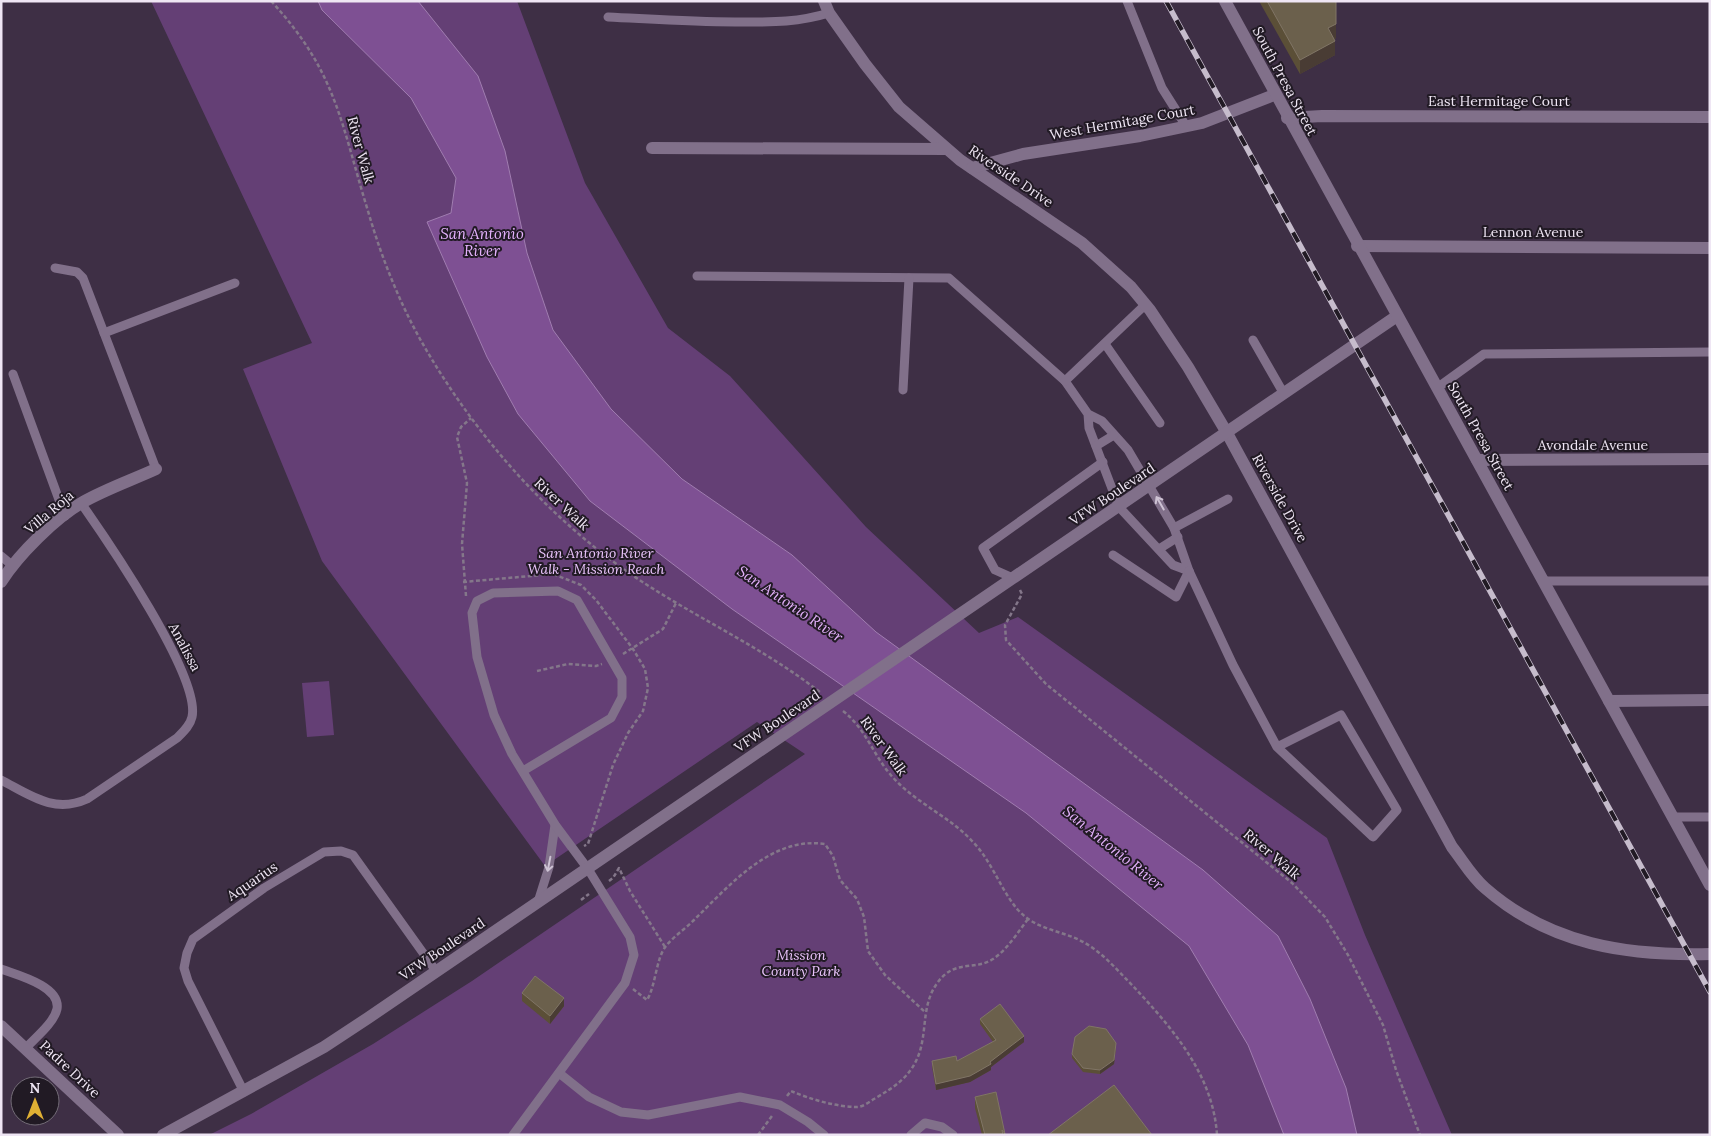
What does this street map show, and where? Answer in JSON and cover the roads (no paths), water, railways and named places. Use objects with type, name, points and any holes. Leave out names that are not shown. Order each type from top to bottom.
[{"type":"street","name":"South Presa Street","points":[[1225,1],[1274,95],[1544,581],[1710,885]]},
{"type":"street","name":"Riverside Drive","points":[[827,7],[865,64],[899,107],[946,149],[1082,243],[1131,287],[1146,304],[1188,367],[1227,433],[1452,847],[1485,888],[1532,923],[1580,941],[1641,952],[1710,954]]},
{"type":"street","name":"West Hermitage Court","points":[[972,168],[1023,154],[1186,126],[1228,115],[1274,95]]},
{"type":"street","name":"East Hermitage Court","points":[[1287,118],[1322,116],[1710,117]]},
{"type":"street","points":[[652,148],[946,149]]},
{"type":"street","name":"Lennon Avenue","points":[[1357,246],[1710,248]]},
{"type":"street","name":"VFW Boulevard","points":[[163,1135],[324,1047],[588,869],[1397,316]]},
{"type":"street","name":"Avondale Avenue","points":[[1477,460],[1710,460]]},
{"type":"street","name":"Villa Roja","points":[[1,582],[14,566],[64,516],[81,503],[156,469]]},
{"type":"street","points":[[1609,701],[1710,700]]},
{"type":"street","name":"Padre Drive","points":[[1,1026],[118,1135]]},
{"type":"lane","points":[[1127,1],[1162,88],[1186,126]]},
{"type":"lane","points":[[608,17],[688,22],[768,22],[804,20],[827,7]]},
{"type":"lane","points":[[55,268],[77,272],[83,278],[156,469]]},
{"type":"lane","points":[[697,276],[950,278],[1065,382],[1088,414],[1102,421],[1128,450],[1176,532],[1189,571],[1233,664],[1277,747],[1373,837],[1397,810],[1341,715],[1277,747]]},
{"type":"lane","points":[[903,390],[909,278]]},
{"type":"lane","points":[[104,333],[235,283]]},
{"type":"lane","points":[[1065,382],[1146,304]]},
{"type":"lane","points":[[1253,340],[1284,394]]},
{"type":"lane","points":[[1105,344],[1160,423]]},
{"type":"lane","points":[[1437,388],[1484,354],[1710,352]]},
{"type":"lane","points":[[13,374],[64,516]]},
{"type":"lane","points":[[1088,414],[1089,428],[1119,507],[1173,565],[1189,571]]},
{"type":"lane","points":[[1096,446],[1114,435]]},
{"type":"lane","points":[[1013,578],[995,570],[983,548],[1103,462]]},
{"type":"lane","points":[[1159,549],[1176,532],[1228,499]]},
{"type":"lane","name":"Analissa","points":[[1,780],[50,804],[65,807],[74,805],[86,799],[177,738],[188,727],[192,716],[193,702],[182,669],[121,560],[81,503]]},
{"type":"lane","points":[[1113,555],[1176,597],[1189,571]]},
{"type":"lane","points":[[1,556],[14,566]]},
{"type":"lane","points":[[1544,581],[1710,580]]},
{"type":"lane","points":[[513,1135],[625,983],[633,964],[633,946],[588,869],[555,825],[512,754],[494,715],[477,657],[472,612],[477,601],[493,594],[558,591],[577,600],[622,678],[622,697],[611,718],[523,771]]},
{"type":"lane","points":[[1672,817],[1710,817]]},
{"type":"lane","points":[[538,903],[549,867],[555,825]]},
{"type":"lane","name":"Aquarius","points":[[244,1092],[188,980],[184,968],[187,953],[194,939],[264,888],[324,852],[341,851],[353,855],[436,971]]},
{"type":"lane","points":[[1,969],[40,984],[53,994],[57,1001],[57,1010],[26,1048]]},
{"type":"lane","points":[[559,1073],[589,1097],[621,1112],[648,1115],[740,1097],[780,1105],[808,1122],[824,1135]]},
{"type":"lane","points":[[911,1135],[925,1124],[942,1127],[953,1135]]},
{"type":"water","name":"San Antonio River","points":[[318,1],[418,1],[478,76],[505,151],[527,253],[553,330],[611,409],[682,479],[792,555],[876,632],[1203,870],[1278,936],[1310,999],[1346,1088],[1357,1135],[1284,1135],[1248,1045],[1189,946],[1026,813],[732,609],[590,501],[518,414],[487,357],[427,222],[451,213],[456,178],[411,98],[322,10]]},
{"type":"railway","points":[[1166,1],[1710,992]]},
{"type":"park label","name":"San Antonio River Walk - Mission Reach","points":[[596,562]]},
{"type":"park label","name":"Mission County Park","points":[[801,964]]}]
